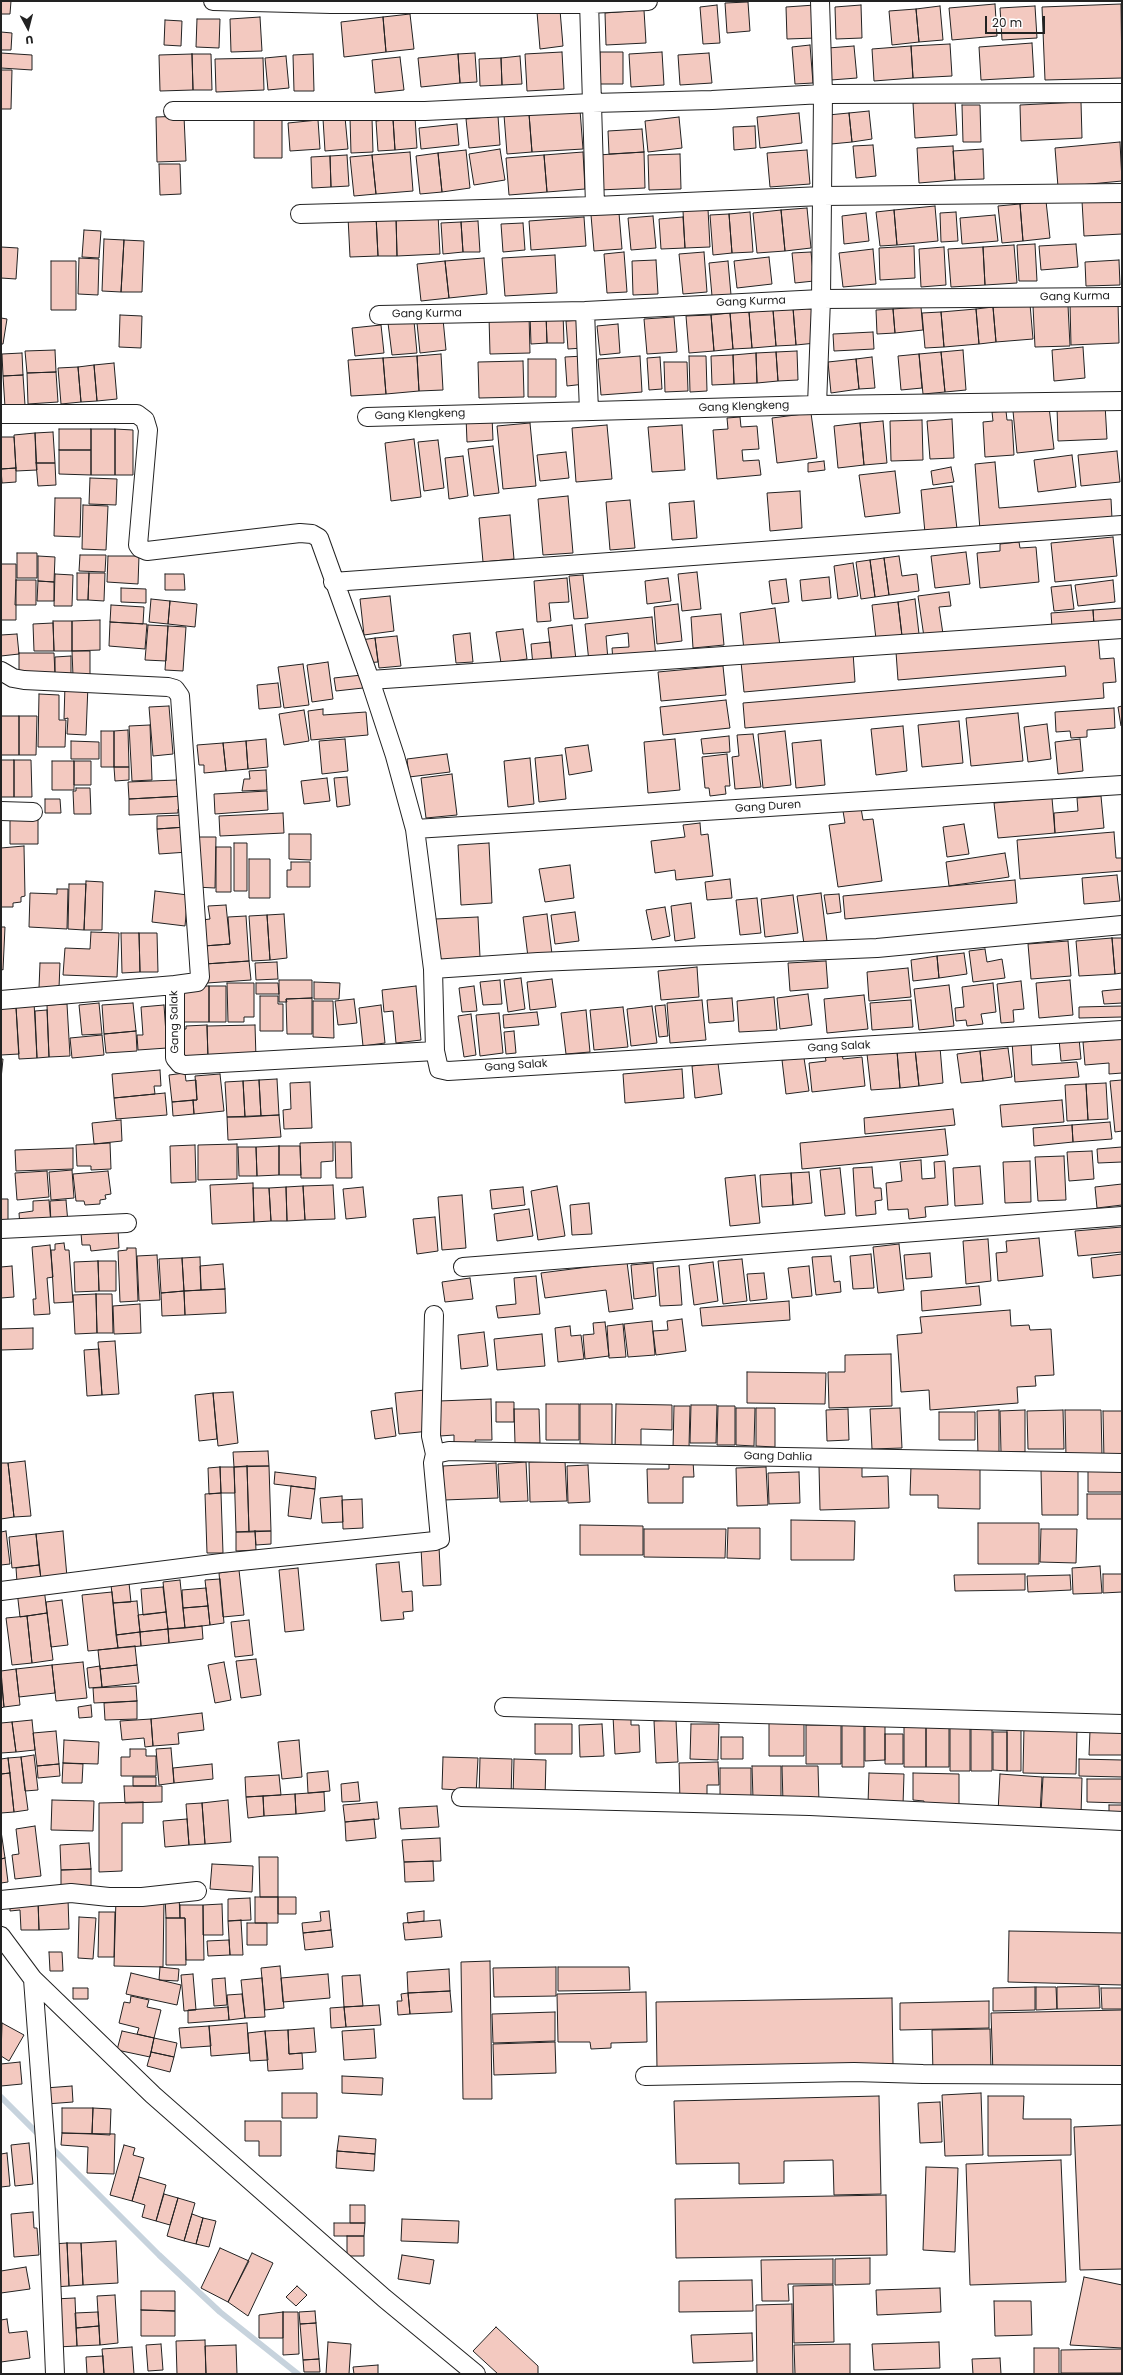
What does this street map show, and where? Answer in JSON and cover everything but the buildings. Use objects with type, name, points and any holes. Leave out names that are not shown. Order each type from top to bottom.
[{"type":"street","points":[[213,1],[331,4],[589,3],[648,1]]},
{"type":"street","points":[[817,405],[821,299],[823,94],[820,1]]},
{"type":"street","points":[[589,3],[594,206]]},
{"type":"street","points":[[174,111],[425,112],[592,103],[712,100],[823,94],[1122,93]]},
{"type":"street","points":[[300,214],[594,206],[822,196],[1122,193]]},
{"type":"street","name":"Gang Kurma","points":[[379,315],[585,311],[821,299],[1122,296]]},
{"type":"street","points":[[585,311],[589,411]]},
{"type":"street","name":"Gang Klengkeng","points":[[367,417],[817,405],[1122,401]]},
{"type":"street","points":[[1,414],[137,414],[145,420],[148,430],[138,544],[140,548],[147,551],[312,534],[319,538],[333,582],[370,680],[395,756],[415,829],[433,969],[436,1051]]},
{"type":"street","points":[[333,582],[1122,525]]},
{"type":"street","points":[[370,680],[1122,629]]},
{"type":"street","points":[[1,671],[13,678],[24,680],[168,687],[175,689],[180,696],[200,977],[197,982],[175,985]]},
{"type":"street","name":"Gang Duren","points":[[415,829],[1122,785]]},
{"type":"street","points":[[1,811],[33,812]]},
{"type":"street","points":[[433,969],[546,961],[877,948],[1122,925]]},
{"type":"street","name":"Gang Salak","points":[[1,1000],[175,985],[175,1058],[180,1064],[436,1051],[439,1069],[448,1071],[1122,1030]]},
{"type":"street","points":[[463,1267],[1122,1216]]},
{"type":"street","points":[[1,1229],[127,1223]]},
{"type":"street","points":[[1,1591],[221,1563],[435,1542],[440,1539],[433,1463],[435,1454],[431,1436],[434,1315]]},
{"type":"street","name":"Gang Dahlia","points":[[435,1454],[457,1451],[1122,1463]]},
{"type":"street","points":[[504,1707],[1122,1724]]},
{"type":"street","points":[[462,1797],[802,1806],[1122,1821]]},
{"type":"street","points":[[1,1900],[71,1893],[109,1897],[142,1897],[197,1891]]},
{"type":"street","points":[[1,1936],[33,1979],[153,2095],[384,2298],[476,2374]]},
{"type":"street","points":[[33,1979],[45,2128],[55,2374]]},
{"type":"street","points":[[645,2076],[854,2072],[923,2074],[1122,2075]]},
{"type":"waterway","points":[[1,2097],[41,2137]]},
{"type":"waterway","points":[[50,2146],[159,2255],[220,2312],[298,2374]]}]
